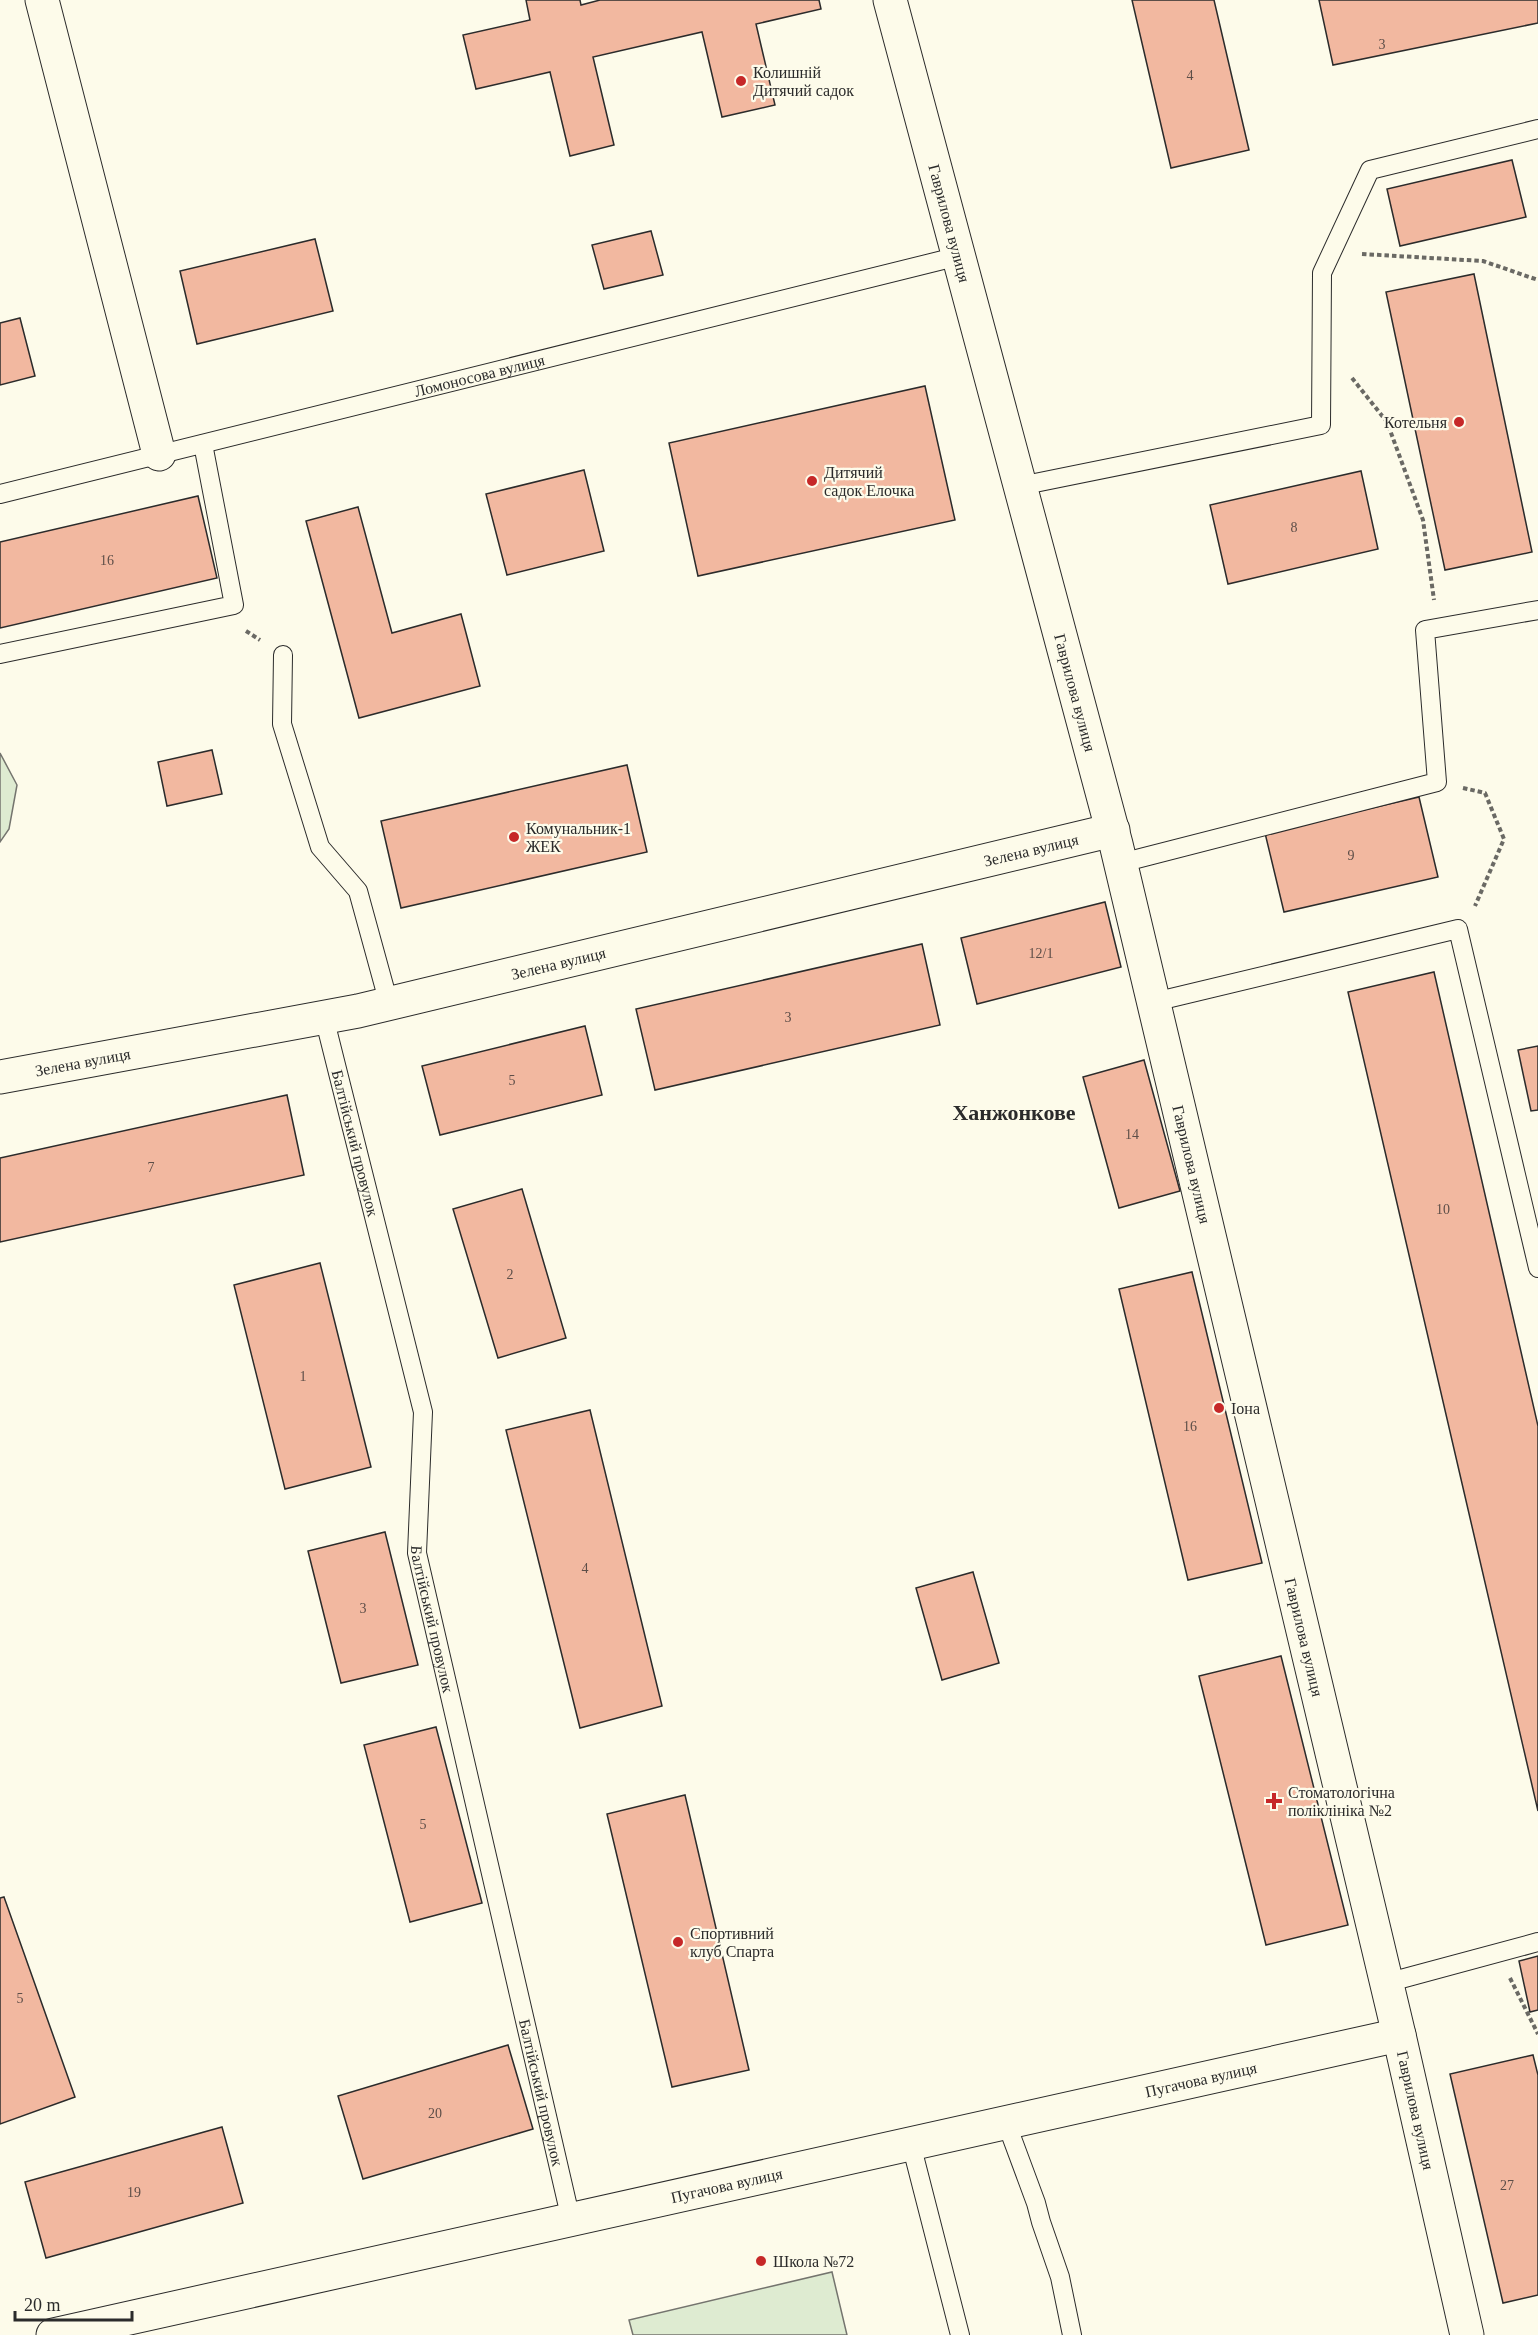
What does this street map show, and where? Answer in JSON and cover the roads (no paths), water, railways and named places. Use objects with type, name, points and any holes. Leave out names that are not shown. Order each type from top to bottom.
[{"type":"street","points":[[42,0],[159,454]]},
{"type":"street","name":"Гаврилова вулиця","points":[[890,0],[1113,830],[1399,2035],[1467,2335]]},
{"type":"street","name":"Зелена вулиця","points":[[0,1077],[389,1004],[1113,830]]},
{"type":"street","name":"Пугачова вулиця","points":[[53,2335],[1399,2035]]},
{"type":"lane","points":[[1020,486],[1322,425],[1322,273],[1370,170],[1538,129]]},
{"type":"lane","name":"Ломоносова вулиця","points":[[0,494],[959,256]]},
{"type":"lane","points":[[0,654],[234,605],[202,444]]},
{"type":"lane","points":[[1121,863],[1437,782],[1425,630],[1538,610]]},
{"type":"lane","points":[[283,655],[282,724],[320,847],[358,891],[389,1004]]},
{"type":"lane","points":[[1154,1002],[1458,929],[1538,1268]]},
{"type":"lane","name":"Балтійський провулок","points":[[324,1017],[423,1412],[417,1553],[572,2220]]},
{"type":"lane","points":[[1386,1983],[1538,1942]]},
{"type":"lane","points":[[1006,2122],[1060,2277],[1072,2335]]},
{"type":"lane","points":[[911,2144],[960,2335]]},
{"type":"place","name":"Колишній Дитячий садок","points":[[741,81]]},
{"type":"place","name":"Котельня","points":[[1459,422]]},
{"type":"place","name":"Дитячий садок Елочка","points":[[812,481]]},
{"type":"place","name":"Комунальник-1 ЖЕК","points":[[514,837]]},
{"type":"place","name":"Іона","points":[[1219,1408]]},
{"type":"place","name":"Стоматологічна поліклініка №2","points":[[1274,1801]]},
{"type":"place","name":"Спортивний клуб Спарта","points":[[678,1942]]},
{"type":"place","name":"Школа №72","points":[[761,2261]]},
{"type":"district","name":"Ханжонкове","points":[[1014,1112]]}]
